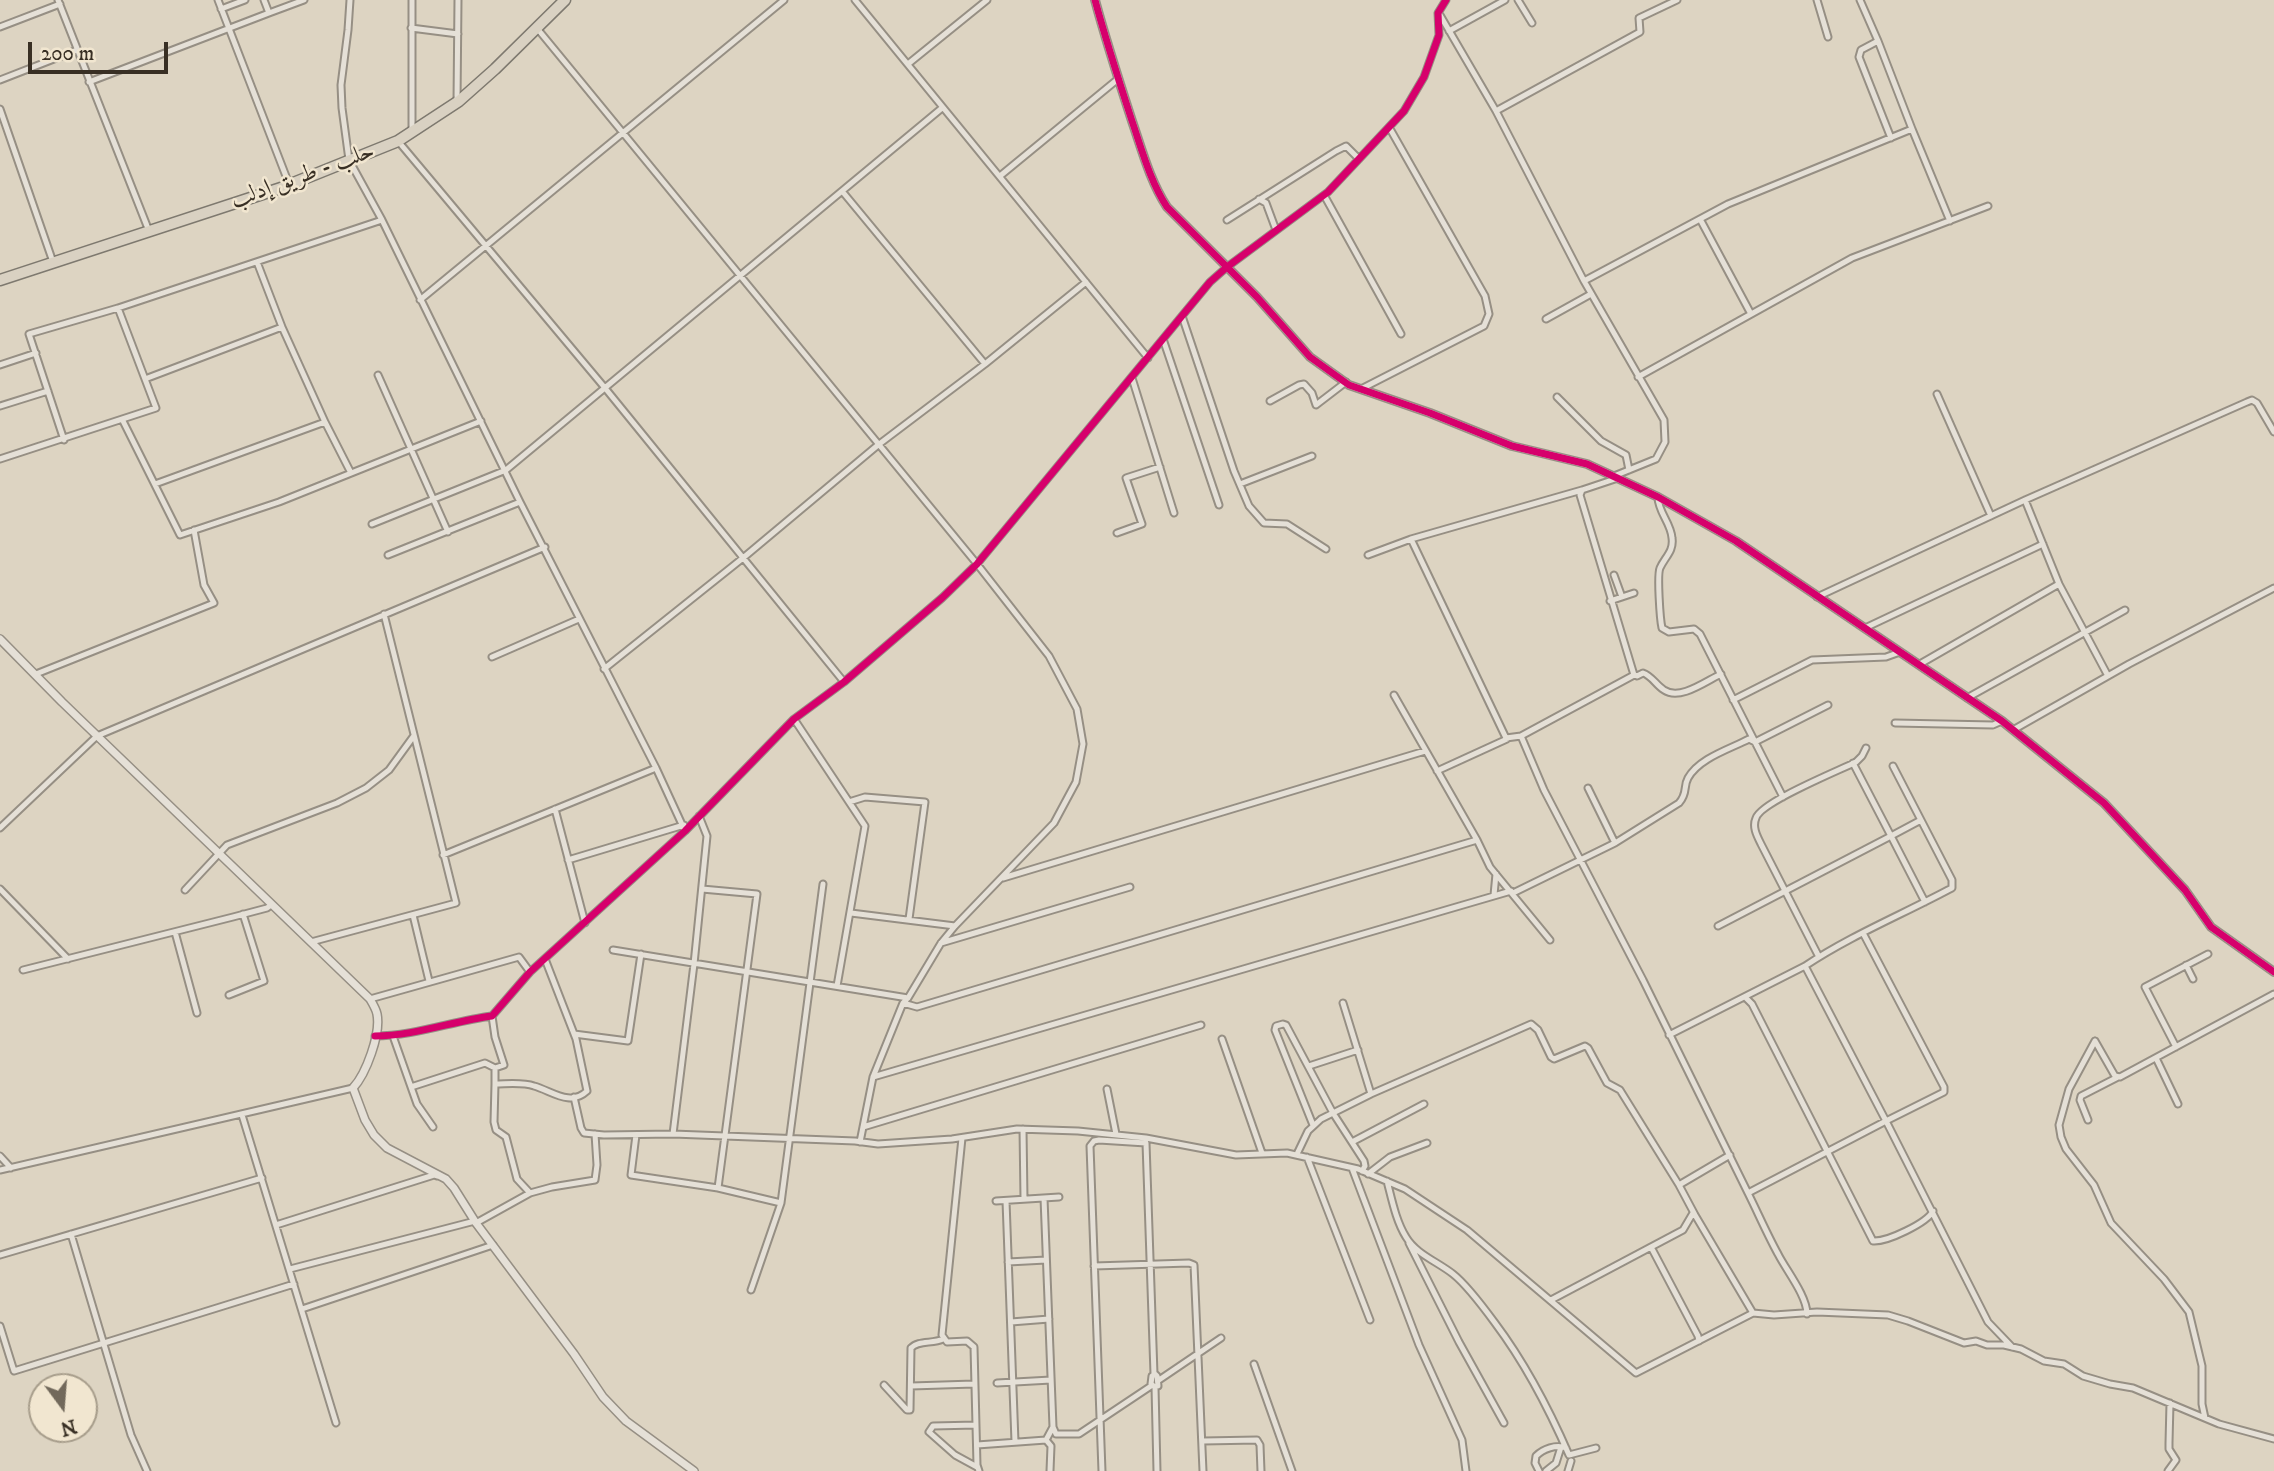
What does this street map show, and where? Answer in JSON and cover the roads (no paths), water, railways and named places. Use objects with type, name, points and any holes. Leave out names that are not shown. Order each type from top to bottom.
[{"type":"highway","name":"حلب - طريق إدلب","points":[[0,280],[289,184],[398,141],[457,102],[495,69],[565,0]]},
{"type":"street","points":[[218,0],[289,184]]},
{"type":"street","points":[[221,9],[245,0]]},
{"type":"street","points":[[264,0],[269,13]]},
{"type":"street","points":[[89,82],[304,0]]},
{"type":"street","points":[[349,0],[341,85],[349,160],[382,220],[684,828]]},
{"type":"street","points":[[412,0],[412,132]]},
{"type":"street","points":[[457,102],[458,0]]},
{"type":"street","points":[[420,300],[784,0]]},
{"type":"street","points":[[855,0],[1148,358]]},
{"type":"street","points":[[908,64],[987,0]]},
{"type":"street","points":[[1105,0],[1096,3],[1118,79],[1150,176],[1159,194],[1167,207],[1257,297],[1310,357],[1361,389],[1512,446],[1587,464],[1658,497],[1736,541],[2014,730],[2104,803],[2185,890],[2211,927],[2274,972]]},
{"type":"street","points":[[375,1036],[393,1036],[466,1019],[492,1016],[530,972],[699,817],[794,719],[844,682],[942,598],[977,564],[1210,282],[1324,195],[1404,111],[1424,77],[1439,35],[1438,13],[1446,0]]},
{"type":"street","points":[[1449,31],[1505,0]]},
{"type":"street","points":[[1518,0],[1532,23]]},
{"type":"street","points":[[1496,111],[1640,32],[1639,18],[1677,0]]},
{"type":"street","points":[[1817,0],[1828,37]]},
{"type":"street","points":[[1860,0],[1950,220]]},
{"type":"street","points":[[0,27],[59,2],[149,231]]},
{"type":"street","points":[[1368,555],[1411,539],[1582,490],[1656,460],[1665,442],[1664,420],[1591,294],[1496,111],[1438,13]]},
{"type":"street","points":[[411,27],[458,34]]},
{"type":"street","points":[[536,27],[977,564],[1049,656],[1077,709],[1083,744],[1076,782],[1054,823],[941,943],[906,1001],[873,1077],[860,1142]]},
{"type":"street","points":[[1878,41],[1861,50],[1859,57],[1891,138]]},
{"type":"street","points":[[0,80],[77,50]]},
{"type":"street","points":[[1000,176],[1118,79]]},
{"type":"street","points":[[372,524],[506,470],[942,108]]},
{"type":"street","points":[[0,109],[53,262]]},
{"type":"street","points":[[1361,389],[1484,326],[1489,314],[1485,296],[1389,127]]},
{"type":"street","points":[[1584,281],[1728,204],[1912,129]]},
{"type":"street","points":[[398,141],[605,388],[844,682]]},
{"type":"street","points":[[1227,220],[1336,150],[1346,146],[1359,159]]},
{"type":"street","points":[[842,191],[985,364]]},
{"type":"street","points":[[1324,195],[1401,334]]},
{"type":"street","points":[[1259,199],[1266,203],[1276,230]]},
{"type":"street","points":[[1638,377],[1852,258],[1988,206]]},
{"type":"street","points":[[1700,219],[1751,314]]},
{"type":"street","points":[[64,440],[29,334],[118,308],[382,220]]},
{"type":"street","points":[[257,262],[282,327],[351,473]]},
{"type":"street","points":[[604,669],[878,445],[985,364],[1086,282]]},
{"type":"street","points":[[1546,319],[1591,294]]},
{"type":"street","points":[[0,460],[156,408],[118,308]]},
{"type":"street","points":[[1182,316],[1250,506],[1264,523],[1287,524],[1326,549]]},
{"type":"street","points":[[145,379],[282,327]]},
{"type":"street","points":[[1163,339],[1219,505]]},
{"type":"street","points":[[0,365],[36,353]]},
{"type":"street","points":[[378,375],[448,532]]},
{"type":"street","points":[[1132,377],[1174,513]]},
{"type":"street","points":[[1270,401],[1304,384],[1312,393],[1316,405],[1346,382]]},
{"type":"street","points":[[0,406],[48,391]]},
{"type":"street","points":[[1937,394],[1991,516]]},
{"type":"street","points":[[1557,397],[1601,441],[1626,456],[1629,470]]},
{"type":"street","points":[[1817,597],[2025,500],[2252,400],[2274,432]]},
{"type":"street","points":[[122,419],[180,535],[279,502],[481,421]]},
{"type":"street","points":[[155,484],[326,422]]},
{"type":"street","points":[[1240,484],[1312,456]]},
{"type":"street","points":[[1116,533],[1142,524],[1126,478],[1160,467]]},
{"type":"street","points":[[1582,490],[1580,495],[1634,676]]},
{"type":"street","points":[[1658,497],[1659,507],[1673,539],[1671,549],[1659,571],[1662,628],[1667,632],[1692,629],[1699,632],[1783,797]]},
{"type":"street","points":[[2025,500],[2059,584],[2108,676]]},
{"type":"street","points":[[388,555],[520,502]]},
{"type":"street","points":[[36,674],[214,603],[204,585],[194,530]]},
{"type":"street","points":[[1411,539],[1506,738],[1510,738]]},
{"type":"street","points":[[1864,629],[2043,544]]},
{"type":"street","points":[[0,828],[97,736],[545,547]]},
{"type":"street","points":[[1614,575],[1622,597]]},
{"type":"street","points":[[1920,664],[2059,584]]},
{"type":"street","points":[[2014,730],[2108,676],[2274,589]]},
{"type":"street","points":[[1610,601],[1634,593]]},
{"type":"street","points":[[1967,698],[2125,610]]},
{"type":"street","points":[[310,942],[456,903],[384,614]]},
{"type":"street","points":[[492,657],[579,619]]},
{"type":"street","points":[[0,639],[370,999],[377,1012],[378,1026],[362,1077],[353,1087],[0,1170]]},
{"type":"street","points":[[1733,700],[1812,660],[1886,657],[1900,652]]},
{"type":"street","points":[[1437,771],[1510,738],[1521,736],[1634,676],[1648,674],[1665,692],[1680,694],[1720,674]]},
{"type":"street","points":[[1394,695],[1490,867],[1550,940]]},
{"type":"street","points":[[873,1077],[1494,895],[1512,892],[1582,861],[1679,803],[1685,796],[1688,778],[1704,762],[1749,739],[1755,741],[1828,705]]},
{"type":"street","points":[[794,719],[865,826],[838,986]]},
{"type":"street","points":[[1895,723],[1993,725],[2002,721]]},
{"type":"street","points":[[1521,736],[1544,790],[1670,1035],[1777,1253],[1801,1295],[1807,1314]]},
{"type":"street","points":[[185,890],[227,845],[337,803],[366,788],[389,770],[413,737]]},
{"type":"street","points":[[1819,957],[1754,826],[1758,814],[1783,797],[1853,763],[1862,756],[1866,748]]},
{"type":"street","points":[[1000,879],[1425,751]]},
{"type":"street","points":[[1853,763],[1925,902]]},
{"type":"street","points":[[1670,1035],[1948,891],[1953,884],[1893,766]]},
{"type":"street","points":[[443,855],[656,768]]},
{"type":"street","points":[[1588,788],[1615,843]]},
{"type":"street","points":[[849,802],[865,797],[925,802],[909,919]]},
{"type":"street","points":[[555,809],[585,923]]},
{"type":"street","points":[[673,1134],[702,889],[706,836],[699,817]]},
{"type":"street","points":[[1718,926],[1921,820]]},
{"type":"street","points":[[568,860],[684,828]]},
{"type":"street","points":[[613,950],[838,986],[906,1001],[917,1007],[1477,840]]},
{"type":"street","points":[[1494,895],[1496,874]]},
{"type":"street","points":[[751,1290],[781,1203],[823,884]]},
{"type":"street","points":[[941,943],[1130,887]]},
{"type":"street","points":[[0,889],[68,959]]},
{"type":"street","points":[[702,889],[757,894],[718,1188]]},
{"type":"street","points":[[23,970],[243,915],[271,905]]},
{"type":"street","points":[[851,913],[955,926]]},
{"type":"street","points":[[229,995],[264,981],[243,915]]},
{"type":"street","points":[[413,915],[429,981]]},
{"type":"street","points":[[175,932],[197,1013]]},
{"type":"street","points":[[1748,1193],[1944,1092],[1944,1087],[1863,933]]},
{"type":"street","points":[[574,1034],[628,1041],[640,954]]},
{"type":"street","points":[[2176,1047],[2145,987],[2208,954]]},
{"type":"street","points":[[370,999],[519,957],[530,972]]},
{"type":"street","points":[[495,1084],[533,1085],[560,1097],[575,1097],[587,1091],[574,1034],[545,959]]},
{"type":"street","points":[[2186,965],[2193,979]]},
{"type":"street","points":[[1805,966],[1988,1322],[2012,1347]]},
{"type":"street","points":[[2088,1120],[2081,1096],[2274,994]]},
{"type":"street","points":[[1745,997],[1752,1004],[1873,1241],[1880,1242],[1904,1231],[1930,1217],[1933,1211]]},
{"type":"street","points":[[1343,1003],[1371,1094]]},
{"type":"street","points":[[411,1087],[485,1063],[495,1068],[504,1065],[492,1016]]},
{"type":"street","points":[[1313,1125],[1275,1027],[1283,1024],[1286,1025],[1333,1113],[1365,1163],[1365,1172]]},
{"type":"street","points":[[1297,1154],[1313,1125],[1333,1113],[1531,1024],[1538,1030],[1550,1057],[1554,1059],[1585,1046],[1588,1048],[1607,1083],[1620,1090],[1753,1312]]},
{"type":"street","points":[[863,1127],[1201,1025]]},
{"type":"street","points":[[393,1036],[421,1112],[433,1127]]},
{"type":"street","points":[[1223,1039],[1262,1153]]},
{"type":"street","points":[[2118,1077],[2095,1041],[2069,1088],[2059,1125],[2061,1137],[2066,1149],[2094,1185],[2111,1223],[2164,1279],[2189,1312],[2202,1366],[2202,1404],[2205,1418]]},
{"type":"street","points":[[1309,1066],[1358,1049]]},
{"type":"street","points":[[2156,1058],[2178,1104]]},
{"type":"street","points":[[495,1068],[496,1130],[506,1137],[517,1180],[530,1193]]},
{"type":"street","points":[[353,1087],[365,1120],[374,1135],[387,1148],[446,1179],[604,1398],[626,1421],[694,1471]]},
{"type":"street","points":[[1107,1089],[1116,1134]]},
{"type":"street","points":[[575,1097],[581,1128],[584,1133],[594,1134],[673,1134],[878,1144],[962,1138],[1023,1129],[1116,1134],[1228,1154],[1297,1154],[1365,1172],[1405,1189],[1467,1230],[1636,1373],[1753,1312],[1774,1315],[1872,1313],[1908,1321],[1964,1343],[1976,1341],[1987,1345],[2012,1347],[2044,1361],[2064,1364],[2083,1376],[2133,1388],[2219,1424],[2274,1438]]},
{"type":"street","points":[[1352,1142],[1424,1104]]},
{"type":"street","points":[[242,1115],[336,1423]]},
{"type":"street","points":[[1023,1129],[1024,1199]]},
{"type":"street","points":[[290,1269],[476,1222],[530,1193],[595,1180],[597,1165],[594,1134]]},
{"type":"street","points":[[636,1135],[631,1175],[718,1188],[781,1203]]},
{"type":"street","points":[[943,1339],[962,1138]]},
{"type":"street","points":[[1102,1471],[1091,1144],[1098,1140],[1146,1141]]},
{"type":"street","points":[[1146,1141],[1157,1471]]},
{"type":"street","points":[[1365,1172],[1390,1157],[1427,1143]]},
{"type":"street","points":[[1679,1185],[1730,1155]]},
{"type":"street","points":[[0,1156],[11,1168]]},
{"type":"street","points":[[1307,1157],[1370,1320]]},
{"type":"street","points":[[1352,1168],[1419,1345],[1462,1440],[1466,1471]]},
{"type":"street","points":[[276,1225],[434,1175],[446,1179]]},
{"type":"street","points":[[0,1255],[262,1178]]},
{"type":"street","points":[[1387,1181],[1397,1219],[1459,1342],[1504,1423]]},
{"type":"street","points":[[996,1201],[1059,1197]]},
{"type":"street","points":[[1044,1198],[1053,1427],[1056,1434],[1079,1434],[1158,1386],[1159,1380],[1154,1374]]},
{"type":"street","points":[[1006,1201],[1015,1442]]},
{"type":"street","points":[[1551,1300],[1683,1230],[1693,1213]]},
{"type":"street","points":[[71,1234],[131,1435],[147,1471]]},
{"type":"street","points":[[1406,1237],[1413,1246],[1456,1275],[1495,1323],[1544,1402],[1569,1455],[1595,1448]]},
{"type":"street","points":[[302,1309],[493,1245]]},
{"type":"street","points":[[1651,1247],[1699,1341]]},
{"type":"street","points":[[1008,1262],[1046,1260]]},
{"type":"street","points":[[1094,1266],[1194,1265],[1203,1471]]},
{"type":"street","points":[[0,1326],[14,1371],[294,1284]]},
{"type":"street","points":[[1011,1322],[1049,1319]]},
{"type":"street","points":[[1159,1380],[1221,1338]]},
{"type":"street","points":[[943,1339],[949,1342],[967,1341],[974,1349],[978,1469]]},
{"type":"street","points":[[884,1385],[908,1410],[911,1408],[911,1348],[916,1344],[934,1343],[943,1339]]},
{"type":"street","points":[[1254,1364],[1292,1471]]},
{"type":"street","points":[[996,1383],[1051,1380]]},
{"type":"street","points":[[911,1386],[974,1384]]},
{"type":"street","points":[[2168,1471],[2176,1460],[2169,1449],[2170,1403]]},
{"type":"street","points":[[976,1425],[933,1426],[929,1432],[955,1455],[978,1469]]},
{"type":"street","points":[[1046,1440],[1053,1427]]},
{"type":"street","points":[[976,1445],[1046,1440]]},
{"type":"street","points":[[1046,1440],[1051,1446],[1050,1471]]},
{"type":"street","points":[[1203,1441],[1257,1440],[1260,1445],[1261,1471]]},
{"type":"street","points":[[1539,1471],[1535,1463],[1536,1456],[1541,1451],[1564,1447]]},
{"type":"street","points":[[1546,1471],[1556,1463],[1564,1447]]},
{"type":"street","points":[[1568,1471],[1571,1461]]}]
